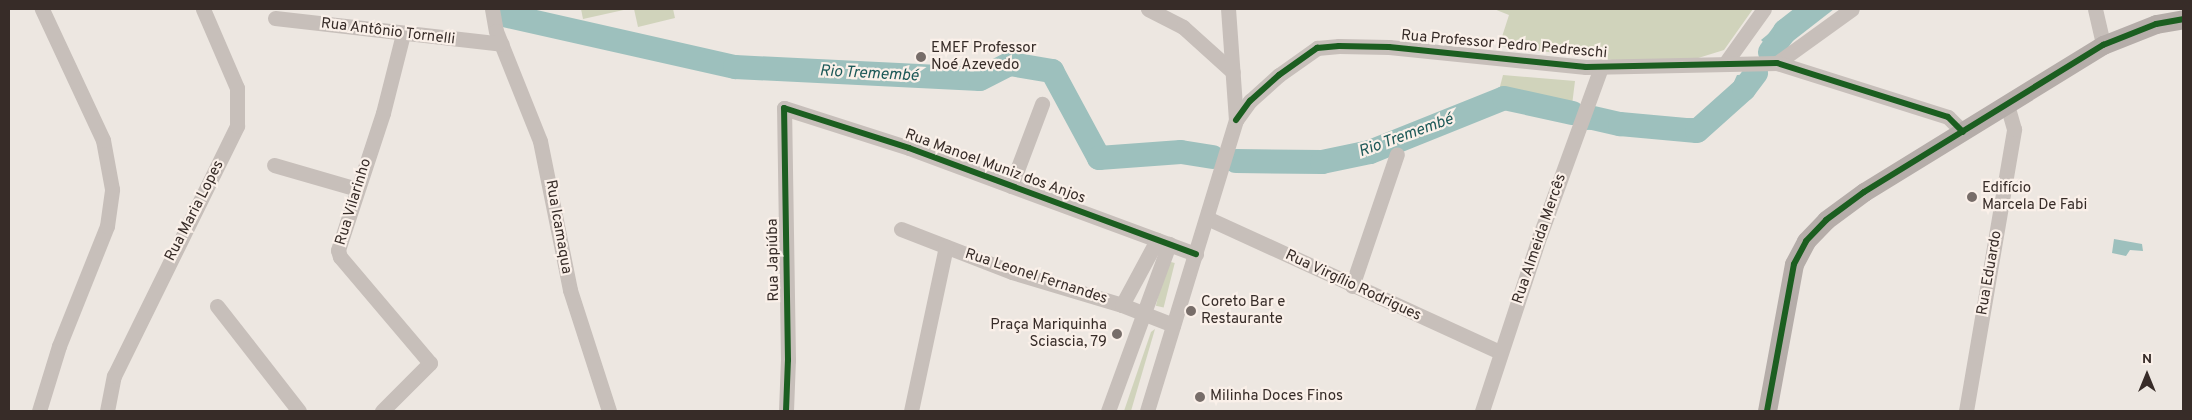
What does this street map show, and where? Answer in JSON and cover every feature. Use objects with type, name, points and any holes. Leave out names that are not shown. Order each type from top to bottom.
[{"type":"main road","points":[[1767,411],[1785,301],[1794,264],[1806,241],[1826,220],[1864,192],[2103,45],[2156,24],[2183,19]]},
{"type":"street","points":[[39,411],[59,346],[107,226],[112,189],[100,132],[42,9]]},
{"type":"street","name":"Rua Maria Lopes","points":[[107,411],[114,376],[237,126],[237,88],[203,9]]},
{"type":"street","name":"Rua Icamaqua","points":[[492,9],[502,44],[540,141],[570,290],[609,411]]},
{"type":"street","points":[[1147,411],[1236,120],[1228,9]]},
{"type":"street","points":[[1726,62],[1764,9]]},
{"type":"street","points":[[1777,63],[1852,9]]},
{"type":"street","points":[[2095,9],[2103,45]]},
{"type":"street","points":[[1156,10],[1190,32],[1233,72]]},
{"type":"street","name":"Rua Antônio Tornelli","points":[[275,18],[502,44]]},
{"type":"street","name":"Rua Vilarinho","points":[[382,411],[430,363],[340,257],[338,250],[383,113],[403,34]]},
{"type":"street","name":"Rua Professor Pedro Pedreschi","points":[[1236,120],[1250,100],[1279,75],[1317,48],[1327,46],[1389,46],[1601,67],[1726,62],[1777,63],[1948,117],[1963,132]]},
{"type":"street","name":"Rua Almeida Mercês","points":[[1482,411],[1500,352],[1601,67]]},
{"type":"street","points":[[1011,186],[1042,104]]},
{"type":"street","name":"Rua Eduardo","points":[[1966,411],[2014,129],[2008,105]]},
{"type":"street","name":"Rua Manoel Muniz dos Anjos","points":[[784,108],[909,148],[1196,254]]},
{"type":"street","name":"Rua Japiúba","points":[[784,108],[788,360],[786,411]]},
{"type":"street","points":[[1352,286],[1397,154]]},
{"type":"street","points":[[274,165],[357,188]]},
{"type":"street","name":"Rua Virgílio Rodrigues","points":[[1207,218],[1352,286],[1500,352]]},
{"type":"street","name":"Rua Leonel Fernandes","points":[[901,229],[1012,272],[1122,305],[1142,315],[1173,325]]},
{"type":"street","points":[[1122,305],[1163,242]]},
{"type":"street","points":[[1108,411],[1142,315],[1163,242]]},
{"type":"street","points":[[911,411],[946,247]]},
{"type":"street","points":[[217,306],[299,411]]},
{"type":"green space","points":[[581,9],[628,9],[583,19]]},
{"type":"green space","points":[[634,9],[673,9],[675,18],[638,27]]},
{"type":"green space","points":[[1494,9],[1753,9],[1724,50],[1695,59],[1628,62],[1499,46],[1509,15]]},
{"type":"green space","points":[[1503,75],[1575,81],[1572,105],[1498,94]]},
{"type":"green space","points":[[1167,261],[1175,263],[1164,308],[1156,306]]},
{"type":"green space","points":[[1155,329],[1131,411],[1124,411],[1151,332]]},
{"type":"water","points":[[1799,9],[1834,9],[1776,54],[1761,40]]},
{"type":"water","points":[[1758,74],[1748,88],[1707,126],[1585,130],[1590,119],[1705,118],[1728,95],[1737,75]]},
{"type":"water","points":[[2114,239],[2142,244],[2143,251],[2130,250],[2126,256],[2112,253]]},
{"type":"waterway","name":"Rio Tremembé","points":[[1770,52],[1785,31],[1813,9]]},
{"type":"waterway","name":"Rio Tremembé","points":[[504,15],[735,67],[980,79],[1010,64],[1052,71],[1099,158],[1181,152],[1213,157]]},
{"type":"waterway","name":"Rio Tremembé","points":[[1593,118],[1620,124],[1697,131],[1744,89],[1756,73]]},
{"type":"waterway","name":"Rio Tremembé","points":[[1236,161],[1322,162],[1370,152],[1504,98],[1572,113]]},
{"type":"cycle path","points":[[1767,411],[1794,264],[1806,241],[1826,220],[1864,192],[2103,45],[2156,24],[2183,19]]},
{"type":"cycle path","points":[[1236,120],[1250,101],[1279,75],[1317,48],[1339,46],[1389,47],[1586,67],[1777,63],[1948,117],[1963,132]]},
{"type":"cycle path","points":[[786,411],[788,360],[784,108],[909,148],[1196,254]]},
{"type":"place","name":"EMEF Professor Noé Azevedo","points":[[921,57]]},
{"type":"place","name":"Edifício Marcela De Fabi","points":[[1972,197]]},
{"type":"place","name":"Coreto Bar e Restaurante","points":[[1191,311]]},
{"type":"place","name":"Praça Mariquinha Sciascia, 79","points":[[1117,334]]},
{"type":"place","name":"Milinha Doces Finos","points":[[1200,397]]}]
